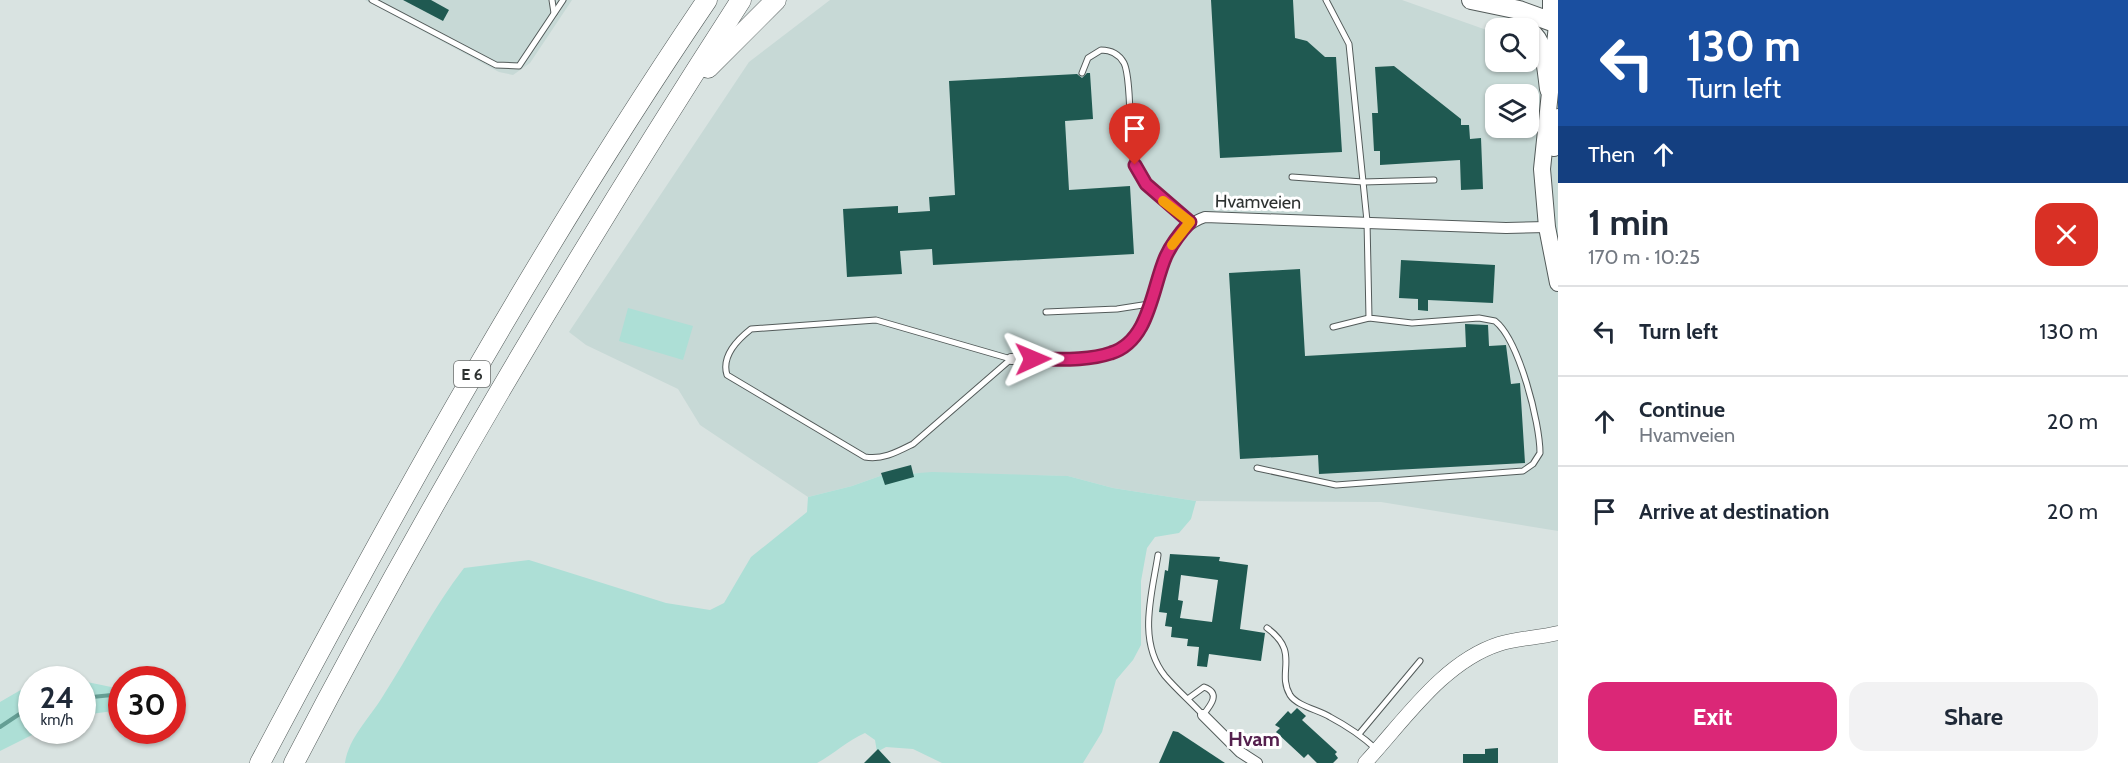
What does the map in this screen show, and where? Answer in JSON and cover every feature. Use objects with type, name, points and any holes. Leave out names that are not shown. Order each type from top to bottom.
[{"type":"highway","name":"E 6","points":[[260,763],[355,583],[470,378],[610,147],[707,0]]},
{"type":"highway","name":"E 6","points":[[294,763],[387,587],[559,287],[741,0]]},
{"type":"highway","points":[[675,102],[776,0]]},
{"type":"highway","points":[[1552,0],[1551,11],[1557,25]]},
{"type":"highway","points":[[1473,1],[1519,10],[1557,25]]},
{"type":"highway","points":[[1473,1],[1506,18]]},
{"type":"highway","points":[[1539,39],[1549,89]]},
{"type":"main road","points":[[1557,25],[1542,169],[1547,227],[1558,283]]},
{"type":"main road","points":[[1545,202],[1558,117]]},
{"type":"street","name":"Hvamveien","points":[[1011,359],[1076,359],[1112,353],[1128,345],[1137,333],[1151,304],[1165,256],[1176,236],[1190,222],[1205,217],[1367,221],[1506,228],[1547,227]]},
{"type":"street","points":[[1365,763],[1450,671],[1467,659],[1503,643],[1555,635]]},
{"type":"street","points":[[1203,715],[1240,752],[1257,763]]},
{"type":"lane","points":[[372,0],[496,65],[519,66],[563,0]]},
{"type":"lane","points":[[552,0],[554,15]]},
{"type":"lane","points":[[1326,0],[1349,44],[1367,221],[1370,318]]},
{"type":"lane","points":[[1082,73],[1088,58],[1101,50],[1115,53],[1122,60],[1127,75],[1131,154],[1140,176],[1155,194],[1190,222]]},
{"type":"lane","points":[[1292,177],[1363,182],[1434,180]]},
{"type":"lane","points":[[1046,312],[1117,309],[1151,304]]},
{"type":"lane","points":[[1257,468],[1336,485],[1523,471],[1537,459],[1540,445],[1534,407],[1508,337],[1500,325],[1491,319],[1412,323],[1370,318],[1333,327]]},
{"type":"lane","points":[[876,320],[1011,359],[913,444],[894,454],[876,459],[858,453],[727,375],[724,366],[737,339],[752,329],[876,320]]},
{"type":"lane","points":[[1158,555],[1149,612],[1150,642],[1164,675],[1189,698],[1203,715],[1213,703],[1214,696],[1210,690],[1201,687],[1189,698]]},
{"type":"lane","points":[[1267,627],[1279,638],[1285,650],[1287,688],[1293,698],[1359,734],[1377,750]]},
{"type":"lane","points":[[1359,734],[1420,662]]},
{"type":"shaded area","points":[[365,0],[572,0],[530,63],[513,75],[499,72]]},
{"type":"shaded area","points":[[830,0],[1402,0],[1485,29],[1485,72],[1539,72],[1539,42],[1558,40],[1558,531],[1381,502],[1196,501],[1113,488],[1068,476],[910,473],[880,476],[808,497],[700,425],[678,389],[586,345],[569,332],[749,62]]},
{"type":"green space","points":[[628,308],[693,326],[683,360],[619,341]]},
{"type":"green space","points":[[932,472],[1068,476],[1113,488],[1196,501],[1191,519],[1179,533],[1155,537],[1147,548],[1141,581],[1141,645],[1133,660],[1116,680],[1102,732],[1083,763],[942,763],[913,749],[886,747],[877,752],[875,740],[865,733],[817,763],[345,763],[355,736],[464,568],[529,560],[666,603],[710,610],[724,603],[751,557],[807,512],[808,497],[880,476]]},
{"type":"green space","points":[[96,684],[108,686],[108,712],[96,713]]},
{"type":"green space","points":[[18,692],[18,742],[0,751],[0,702]]},
{"type":"building","points":[[403,0],[431,0],[449,10],[443,21]]},
{"type":"building","points":[[1211,0],[1293,0],[1295,38],[1307,41],[1325,57],[1336,57],[1342,152],[1220,158]]},
{"type":"building","points":[[1394,66],[1461,119],[1461,125],[1469,125],[1470,139],[1481,138],[1483,189],[1461,190],[1460,160],[1380,165],[1380,151],[1374,151],[1372,113],[1378,113],[1375,67]]},
{"type":"building","points":[[1090,73],[1093,119],[1065,121],[1069,190],[1130,186],[1134,254],[933,265],[932,249],[900,251],[902,274],[847,277],[843,209],[898,206],[898,213],[930,211],[929,197],[955,195],[949,81],[1077,74],[1082,78]]},
{"type":"building","points":[[1401,260],[1495,265],[1493,303],[1428,300],[1428,311],[1418,310],[1418,299],[1399,298]]},
{"type":"building","points":[[1300,269],[1305,356],[1466,347],[1465,324],[1488,325],[1489,346],[1506,345],[1511,384],[1520,383],[1525,463],[1319,474],[1318,455],[1240,459],[1229,273]]},
{"type":"building","points":[[911,465],[914,477],[885,485],[881,473]]},
{"type":"building","points":[[1170,554],[1220,557],[1219,561],[1248,565],[1240,629],[1265,633],[1261,661],[1209,654],[1207,667],[1197,666],[1199,647],[1187,646],[1188,639],[1171,637],[1172,627],[1165,626],[1167,613],[1159,612],[1165,570],[1168,571]],"holes":[[[1181,575],[1218,580],[1212,622],[1180,618],[1183,601],[1178,600]]]},
{"type":"building","points":[[1297,708],[1306,716],[1302,720],[1337,752],[1335,754],[1338,758],[1333,763],[1317,763],[1308,754],[1304,758],[1276,732],[1280,728],[1275,725],[1288,711],[1291,714]]},
{"type":"building","points":[[1173,731],[1178,732],[1225,763],[1159,763]]},
{"type":"building","points":[[1498,748],[1498,763],[1463,763],[1463,754],[1485,754],[1485,749]]},
{"type":"building","points":[[878,749],[891,763],[864,763]]},
{"type":"waterway","points":[[96,697],[108,695]]},
{"type":"waterway","points":[[0,727],[18,715]]},
{"type":"slow traffic","points":[[1163,201],[1190,222],[1176,236],[1172,245]]},
{"type":"district","name":"Hvam","points":[[1254,739]]},
{"type":"route","points":[[1033,359],[1076,359],[1112,353],[1128,345],[1137,333],[1151,304],[1165,256],[1176,236],[1190,222],[1171,208],[1146,184],[1135,165]]}]
